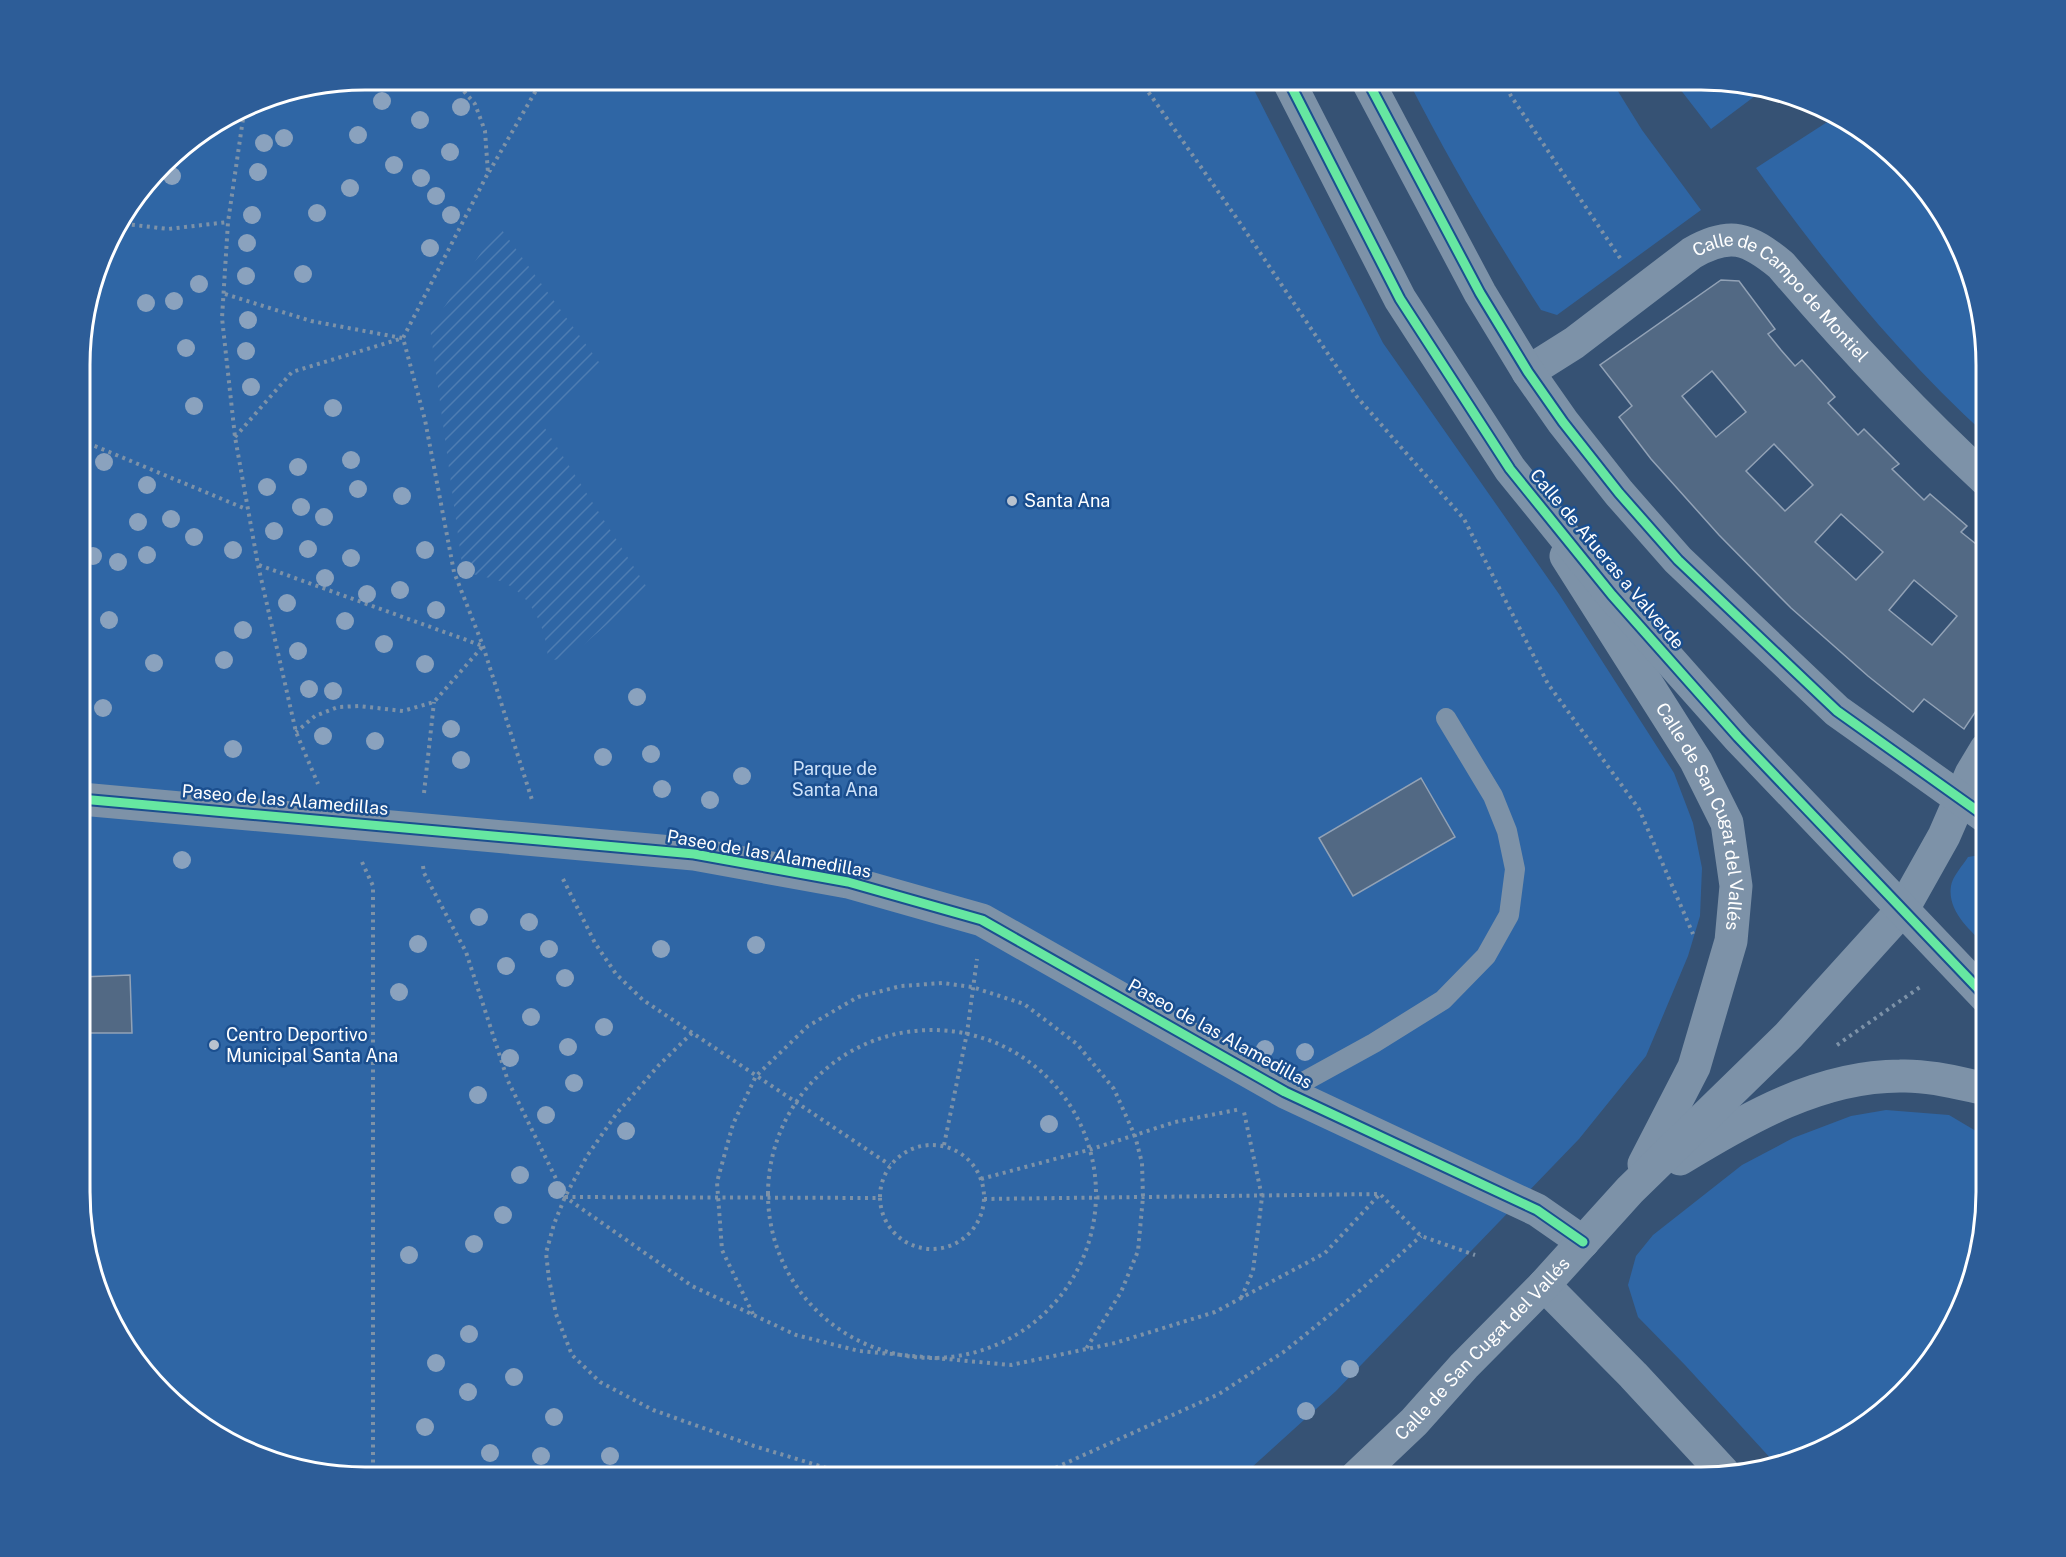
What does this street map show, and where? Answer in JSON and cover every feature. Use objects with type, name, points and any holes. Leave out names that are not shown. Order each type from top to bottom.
[{"type":"street","name":"Calle de Afueras a Valverde","points":[[1293,90],[1400,299],[1510,469],[1612,595],[1738,737],[1976,986]]},
{"type":"street","points":[[1372,90],[1480,293],[1528,372],[1563,423],[1618,493],[1678,560],[1838,711],[1973,808]]},
{"type":"street","name":"Calle de Campo de Montiel","points":[[1528,372],[1574,343],[1692,253],[1709,243],[1726,239],[1745,242],[1763,250],[1781,265],[1880,377],[1976,471]]},
{"type":"street","name":"Calle de San Cugat del Vallés","points":[[1510,469],[1696,761],[1727,823],[1736,886],[1731,941],[1694,1067],[1630,1190]]},
{"type":"street","name":"Calle de San Cugat del Vallés","points":[[1367,1467],[1414,1422],[1630,1190],[1788,1036],[1903,909],[1944,836],[1973,808],[1971,774],[1976,766]]},
{"type":"street","name":"Paseo de las Alamedillas","points":[[90,800],[694,854],[848,882],[982,920],[1285,1092],[1537,1210],[1583,1242]]},
{"type":"street","name":"Calle de San Cugat del Vallés","points":[[1630,1190],[1740,1122],[1788,1101],[1835,1085],[1870,1078],[1901,1076],[1947,1080],[1976,1087]]},
{"type":"street","points":[[1544,1285],[1633,1375],[1718,1466]]},
{"type":"lane","points":[[1285,1092],[1374,1043],[1443,1000],[1486,956],[1509,915],[1515,869],[1507,831],[1493,796],[1446,718]]},
{"type":"path","points":[[462,90],[474,104],[485,131],[488,173]]},
{"type":"path","points":[[536,90],[488,173],[403,338],[425,420],[454,572],[483,646],[546,841]]},
{"type":"path","points":[[1147,90],[1238,220],[1357,398],[1464,519],[1548,684],[1639,809],[1696,941]]},
{"type":"path","points":[[1508,90],[1625,266]]},
{"type":"path","points":[[243,119],[228,222],[222,318],[235,437],[247,510],[296,732],[330,812],[344,822],[373,886],[373,1467]]},
{"type":"path","points":[[129,224],[168,229],[228,222]]},
{"type":"path","points":[[225,294],[311,321],[403,338]]},
{"type":"path","points":[[235,437],[292,372],[403,338]]},
{"type":"path","points":[[90,444],[247,510]]},
{"type":"path","points":[[258,565],[483,646]]},
{"type":"path","points":[[296,732],[315,716],[338,707],[359,706],[404,711],[434,702],[483,646]]},
{"type":"path","points":[[434,702],[420,828],[424,873],[466,952],[508,1081],[565,1197],[692,1286],[796,1335],[838,1346],[859,1351],[1011,1365],[1115,1343],[1215,1312],[1325,1253],[1380,1194]]},
{"type":"path","points":[[562,876],[596,943],[616,974],[643,1000],[890,1165]]},
{"type":"path","points":[[944,1146],[967,1033],[982,920]]},
{"type":"path","points":[[754,1315],[722,1250],[717,1182],[733,1124],[756,1076],[808,1026],[858,997],[901,986],[943,983],[972,987],[1024,1004],[1077,1044],[1114,1089],[1135,1136],[1142,1163],[1143,1197],[1138,1251],[1121,1292],[1086,1350]]},
{"type":"path","points":[[1828,1052],[1923,985]]},
{"type":"path","points":[[916,1030],[967,1033],[1006,1049],[1042,1074],[1073,1108],[1092,1149],[1097,1177],[1098,1197],[1091,1249],[1078,1276],[1063,1298],[1021,1330],[974,1351],[923,1358],[874,1349],[831,1326],[796,1291],[776,1248],[767,1199],[775,1142],[793,1100],[827,1065],[869,1040],[916,1030]]},
{"type":"path","points":[[692,1033],[659,1065],[617,1113],[587,1156],[565,1197],[546,1253],[556,1314],[572,1355],[600,1382],[653,1410],[754,1446],[823,1467]]},
{"type":"path","points":[[981,1179],[1092,1149],[1175,1122],[1243,1108],[1262,1197],[1253,1271],[1241,1298]]},
{"type":"path","points":[[944,1146],[966,1158],[981,1179],[984,1199],[981,1215],[973,1228],[961,1240],[931,1249],[915,1246],[901,1239],[889,1228],[882,1214],[879,1198],[882,1181],[890,1165],[901,1154],[914,1147],[944,1146]]},
{"type":"path","points":[[984,1199],[1380,1194],[1421,1236],[1474,1255]]},
{"type":"path","points":[[565,1197],[879,1198]]},
{"type":"path","points":[[1057,1467],[1219,1394],[1285,1351],[1358,1292],[1421,1236]]},
{"type":"green space","name":"Parque de Santa Ana","points":[[365,90],[1254,90],[1383,343],[1559,594],[1674,773],[1693,823],[1702,868],[1700,916],[1688,956],[1646,1056],[1579,1139],[1336,1391],[1252,1467],[365,1467],[329,1465],[294,1458],[244,1439],[212,1421],[184,1399],[158,1373],[136,1345],[118,1313],[99,1263],[92,1228],[90,1192],[90,365],[92,329],[99,294],[118,244],[136,212],[158,184],[184,158],[212,136],[244,118],[294,99],[329,92]]},
{"type":"green space","points":[[1413,90],[1617,90],[1642,130],[1701,210],[1557,315],[1541,310],[1439,139]]},
{"type":"green space","points":[[1681,90],[1737,92],[1756,95],[1711,129]]},
{"type":"green space","points":[[1828,121],[1854,136],[1882,158],[1908,184],[1930,212],[1948,244],[1967,294],[1974,329],[1976,426],[1923,373],[1864,308],[1756,168]]},
{"type":"green space","points":[[499,226],[604,369],[541,422],[648,589],[567,659],[548,660],[541,625],[529,603],[520,594],[500,581],[463,572],[430,328]]},
{"type":"green space","points":[[1976,856],[1976,936],[1956,912],[1951,895],[1953,879],[1968,857]]},
{"type":"green space","points":[[1886,1110],[1949,1115],[1976,1131],[1974,1228],[1967,1263],[1948,1313],[1930,1345],[1908,1373],[1882,1399],[1854,1421],[1822,1439],[1771,1458],[1638,1317],[1628,1285],[1636,1256],[1653,1235],[1742,1165],[1793,1138],[1851,1116]]},
{"type":"building","points":[[1721,280],[1739,281],[1775,329],[1768,334],[1781,350],[1795,366],[1802,360],[1835,397],[1828,403],[1858,435],[1864,429],[1899,464],[1892,469],[1924,500],[1930,494],[1967,526],[1961,532],[1976,544],[1976,711],[1964,729],[1924,699],[1913,712],[1791,608],[1719,535],[1651,459],[1619,417],[1632,406],[1600,365]],"holes":[[[1712,371],[1746,412],[1716,437],[1682,396]],[[1774,444],[1813,485],[1785,511],[1746,471]],[[1841,514],[1883,552],[1856,580],[1815,542]],[[1914,580],[1957,616],[1932,645],[1889,610]]]},
{"type":"building","points":[[1421,778],[1455,837],[1353,896],[1319,838]]},
{"type":"building","points":[[130,975],[132,1033],[90,1033],[90,977]]},
{"type":"cycle path","points":[[1293,90],[1400,299],[1510,469],[1612,595],[1738,737],[1976,987]]},
{"type":"cycle path","points":[[1372,90],[1480,293],[1528,372],[1563,422],[1619,493],[1678,560],[1837,711],[1976,810]]},
{"type":"cycle path","points":[[90,800],[694,854],[848,882],[982,920],[1285,1092],[1537,1210],[1583,1242]]},
{"type":"place","name":"Santa Ana","points":[[1012,501]]},
{"type":"place","name":"Centro Deportivo Municipal Santa Ana","points":[[214,1045]]}]
